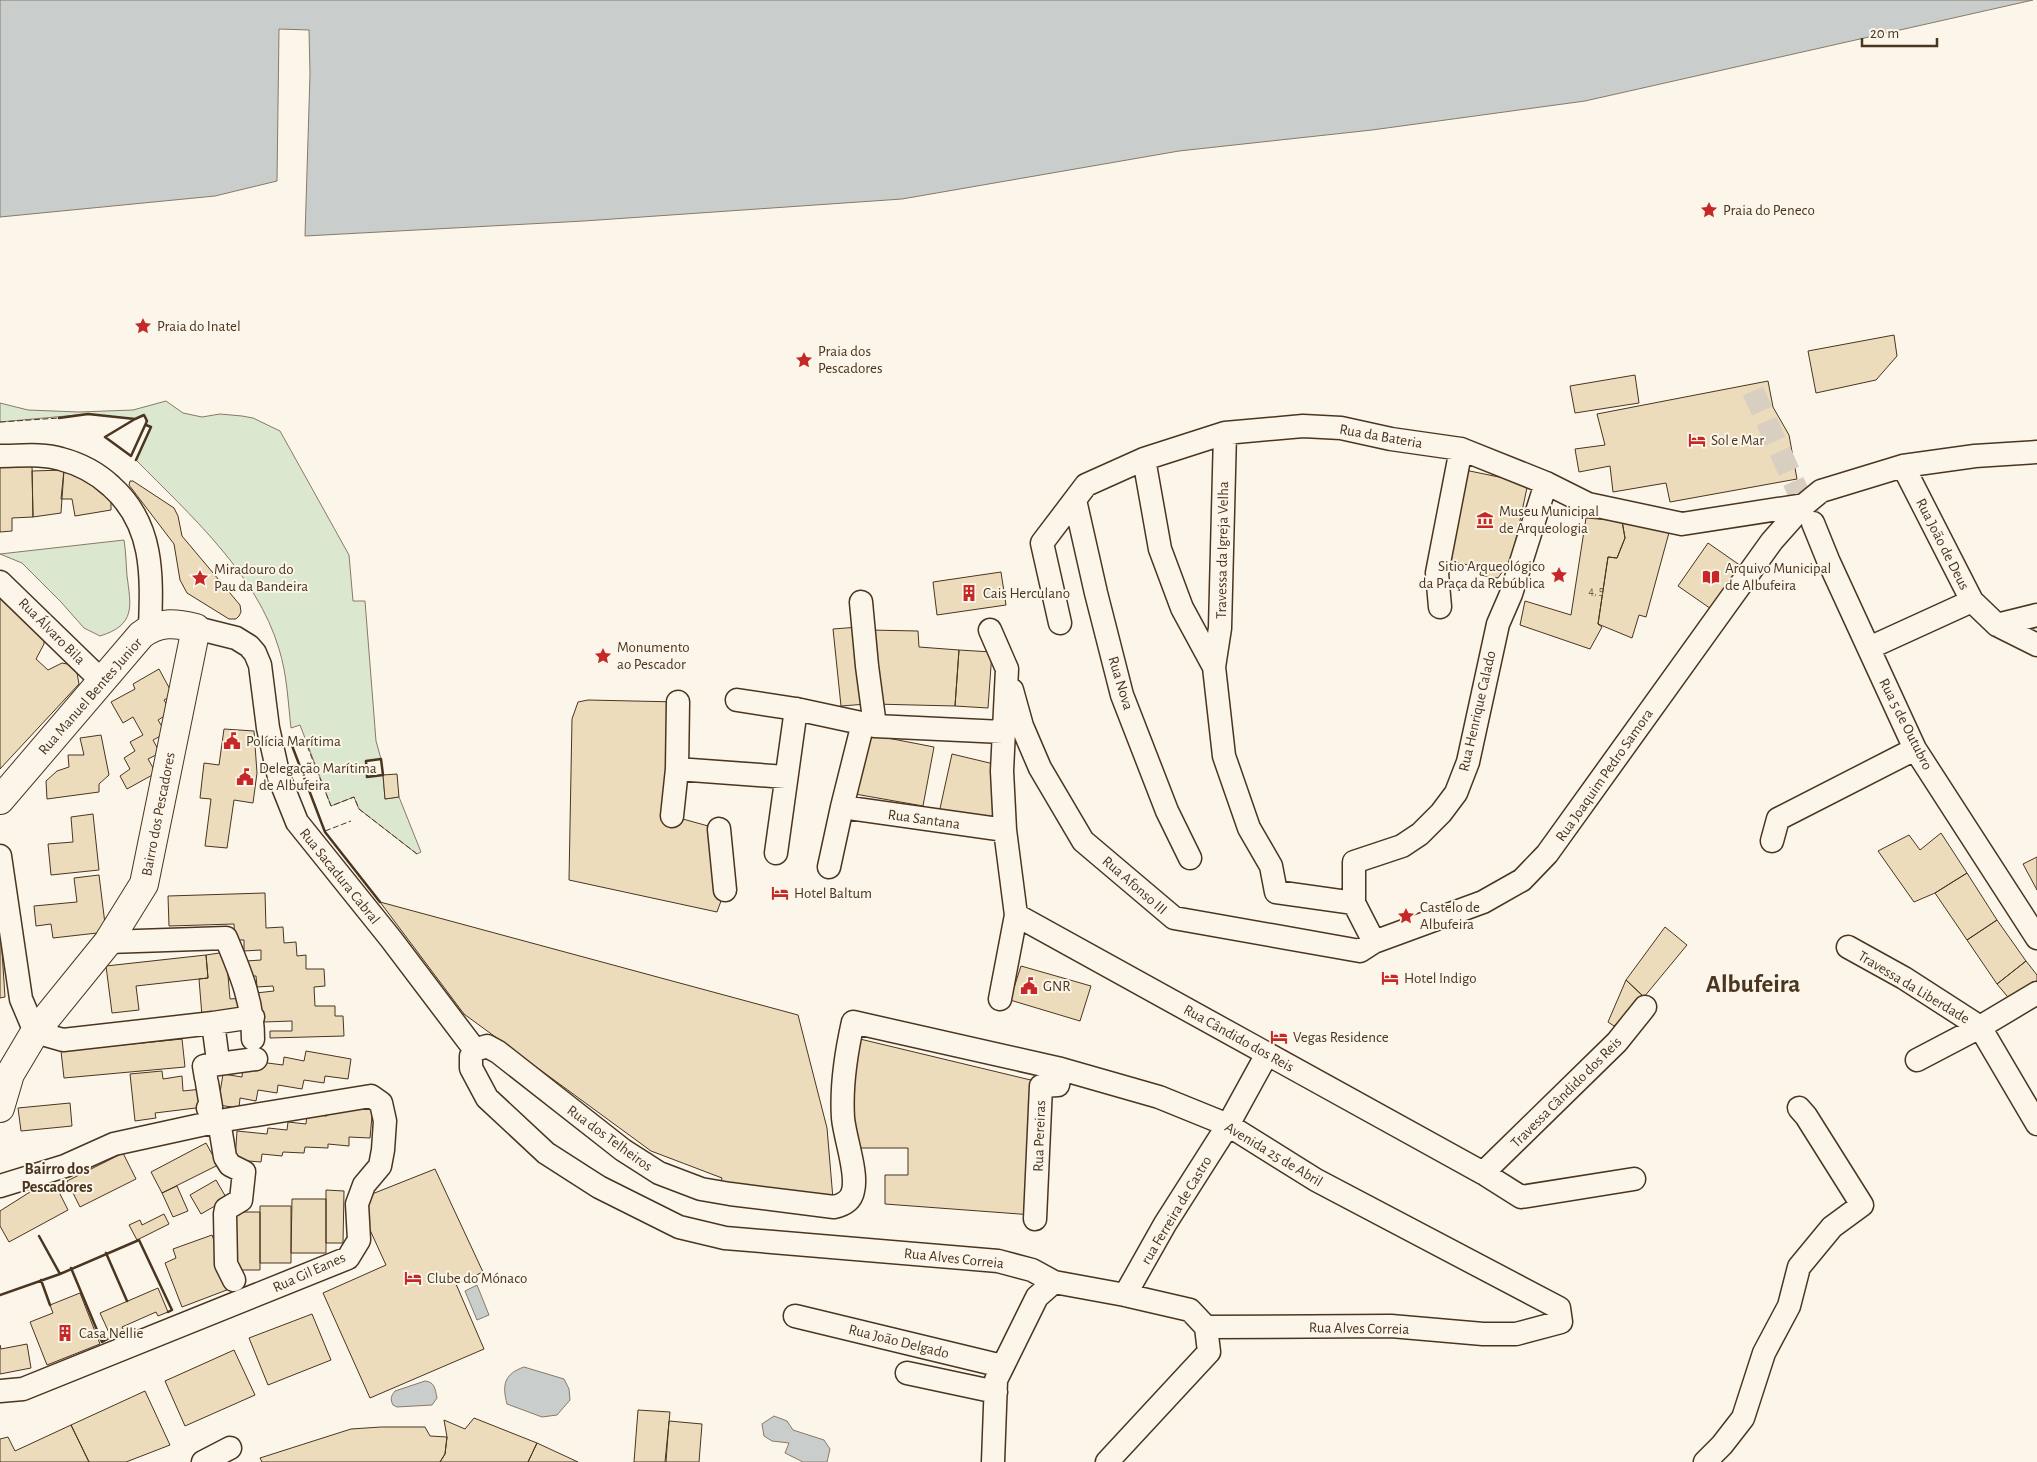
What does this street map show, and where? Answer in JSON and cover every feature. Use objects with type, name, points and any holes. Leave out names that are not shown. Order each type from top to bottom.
[{"type":"street","name":"Rua da Bateria","points":[[1060,623],[1042,543],[1086,485],[1144,459],[1225,433],[1303,426],[1341,428],[1391,439],[1461,449],[1546,483],[1588,504],[1682,524],[1808,514]]},
{"type":"street","name":"Travessa da Igreja Velha","points":[[1214,667],[1220,628],[1225,433]]},
{"type":"street","points":[[1440,608],[1437,573],[1461,449]]},
{"type":"street","points":[[1808,514],[1821,491],[1903,466],[1976,456],[2037,452]]},
{"type":"street","points":[[0,456],[60,458],[82,466],[102,478],[119,493],[137,518],[146,542],[151,582],[150,628]]},
{"type":"street","points":[[1144,459],[1160,549],[1182,608],[1214,667],[1224,756],[1249,828],[1276,892],[1354,904],[1374,942]]},
{"type":"street","name":"Rua João de Deus","points":[[1869,648],[1972,601],[1903,466]]},
{"type":"street","name":"Rua Henrique Calado","points":[[1354,904],[1354,862],[1402,846],[1420,834],[1441,813],[1456,793],[1468,762],[1498,624],[1511,594],[1546,483]]},
{"type":"street","name":"Rua Nova","points":[[1075,500],[1122,695],[1167,811],[1190,858]]},
{"type":"street","name":"Rua 5 de Outubro","points":[[1808,514],[1915,749],[2029,909],[2037,938]]},
{"type":"street","name":"Rua Joaquim Pedro Samora","points":[[1374,942],[1483,902],[1522,880],[1568,828],[1639,725],[1772,541],[1808,514]]},
{"type":"street","name":"Rua Álvaro Bila","points":[[0,582],[103,682]]},
{"type":"street","points":[[1972,601],[1997,625],[2037,645]]},
{"type":"street","points":[[829,867],[842,807],[869,725],[867,666],[861,602]]},
{"type":"street","points":[[1997,625],[2037,615]]},
{"type":"street","name":"Rua Manuel Bentes Junior","points":[[0,800],[141,636],[150,628],[176,623],[196,628]]},
{"type":"street","name":"Bairro dos Pescadores","points":[[0,1108],[10,1074],[35,1032],[108,942],[144,884],[196,628]]},
{"type":"street","name":"Rua Sacadura Cabral","points":[[196,628],[236,638],[249,646],[255,653],[261,674],[268,728],[279,777],[297,822],[391,939],[475,1050]]},
{"type":"street","name":"Rua Afonso III","points":[[990,630],[1007,669],[1025,734],[1040,768],[1083,841],[1174,918],[1360,951],[1374,942]]},
{"type":"street","points":[[1000,998],[1016,915],[1005,830],[1002,771],[1007,669]]},
{"type":"street","points":[[737,700],[796,709],[869,725],[1003,732]]},
{"type":"street","points":[[672,816],[677,768],[678,702]]},
{"type":"street","points":[[776,853],[796,709]]},
{"type":"street","points":[[1772,842],[1778,819],[1915,749]]},
{"type":"street","points":[[677,768],[786,777]]},
{"type":"street","name":"Rua Santana","points":[[842,807],[1005,830]]},
{"type":"street","points":[[719,829],[725,890]]},
{"type":"street","points":[[0,856],[21,999],[35,1032],[63,1040],[253,1017]]},
{"type":"street","name":"Rua Cândido dos Reis","points":[[1016,915],[1483,1174],[1521,1197],[1634,1178]]},
{"type":"street","points":[[108,942],[226,938],[245,984],[253,1017],[254,1049],[204,1066],[211,1107],[225,1156],[230,1165],[244,1172],[242,1200],[226,1209],[225,1214],[226,1264],[234,1280]]},
{"type":"street","name":"Travessa da Liberdade","points":[[1848,947],[1904,978],[1980,1027]]},
{"type":"street","points":[[1917,1060],[1980,1027],[2037,993]]},
{"type":"street","name":"Travessa Cândido dos Reis","points":[[1483,1174],[1617,1042],[1645,1006]]},
{"type":"street","name":"Avenida 25 de Abril","points":[[848,1201],[853,1192],[854,1178],[842,1102],[853,1022],[1061,1069],[1159,1097],[1228,1125],[1316,1180],[1560,1315]]},
{"type":"street","points":[[213,1023],[217,1053]]},
{"type":"street","points":[[1980,1027],[2037,1124]]},
{"type":"street","name":"Rua dos Telheiros","points":[[475,1050],[488,1046],[498,1052],[622,1150],[659,1172],[701,1189],[730,1194],[834,1207],[842,1206],[848,1201]]},
{"type":"street","name":"Rua Alves Correia","points":[[475,1050],[471,1056],[471,1068],[487,1098],[546,1153],[598,1187],[679,1227],[725,1238],[998,1261],[1032,1270],[1054,1282],[1125,1295],[1190,1310],[1206,1327],[1391,1326],[1483,1334],[1516,1334],[1560,1315]]},
{"type":"street","name":"rua Ferreira de Castro","points":[[1125,1295],[1165,1224],[1228,1125],[1268,1054]]},
{"type":"street","name":"Rua Pereiras","points":[[1036,1219],[1041,1086],[1058,1084],[1061,1069]]},
{"type":"street","name":"Rua Gil Eanes","points":[[0,1186],[65,1166],[114,1144],[214,1115],[372,1096],[381,1103],[385,1121],[380,1166],[364,1185],[357,1204],[360,1240],[348,1258],[23,1389],[0,1391]]},
{"type":"street","points":[[1705,1462],[1722,1445],[1743,1418],[1764,1353],[1789,1306],[1799,1267],[1832,1227],[1862,1205],[1806,1116],[1799,1108]]},
{"type":"street","points":[[993,1462],[996,1380],[1037,1297],[1054,1282]]},
{"type":"street","name":"Rua João Delgado","points":[[795,1316],[1002,1366]]},
{"type":"street","points":[[1107,1462],[1208,1352],[1206,1327]]},
{"type":"street","points":[[907,1373],[996,1392]]},
{"type":"street","points":[[203,1462],[229,1449]]},
{"type":"green space","points":[[166,401],[183,413],[202,417],[220,414],[253,418],[280,431],[349,555],[353,601],[365,601],[376,741],[381,759],[366,761],[367,776],[383,775],[385,799],[399,797],[421,852],[417,854],[359,809],[354,797],[331,806],[300,725],[291,728],[282,659],[269,622],[255,595],[238,570],[199,524],[136,460],[151,427],[146,425],[146,417],[142,415],[135,419],[88,414],[0,422],[0,403],[28,410],[79,412],[133,410]]},
{"type":"green space","points":[[124,540],[130,596],[128,613],[120,626],[100,636],[84,628],[22,563],[0,554]]},
{"type":"shaded area","points":[[0,0],[2033,0],[1585,101],[1372,130],[1179,151],[902,199],[584,221],[305,236],[310,74],[309,30],[279,29],[277,181],[215,196],[0,217]]},
{"type":"shaded area","points":[[477,1285],[489,1315],[477,1320],[465,1291]]},
{"type":"shaded area","points":[[524,1367],[564,1379],[569,1389],[570,1400],[557,1415],[542,1417],[507,1404],[506,1381],[512,1373]]},
{"type":"shaded area","points":[[425,1381],[433,1384],[435,1389],[437,1398],[432,1405],[397,1407],[393,1405],[391,1398],[395,1391]]},
{"type":"shaded area","points":[[774,1416],[787,1421],[793,1430],[824,1440],[830,1449],[827,1462],[803,1462],[785,1453],[789,1443],[772,1441],[764,1436],[762,1424]]},
{"type":"building","points":[[1894,335],[1897,356],[1876,380],[1816,393],[1808,351]]},
{"type":"building","points":[[1635,375],[1639,403],[1575,413],[1570,386]]},
{"type":"building","name":"Sol e Mar","points":[[1768,381],[1773,407],[1789,435],[1797,479],[1670,502],[1666,483],[1613,492],[1610,466],[1579,472],[1575,449],[1605,445],[1597,414]]},
{"type":"building","points":[[32,464],[33,517],[12,518],[12,531],[0,532],[0,465]]},
{"type":"building","name":"Museu Municipal de Arqueologia","points":[[1460,469],[1528,483],[1512,558],[1498,578],[1480,575],[1481,568],[1442,559]]},
{"type":"building","points":[[64,470],[94,484],[111,500],[111,510],[75,516],[72,499],[61,499]]},
{"type":"building","points":[[64,470],[61,513],[33,517],[32,471]]},
{"type":"building","points":[[130,481],[133,481],[174,508],[178,516],[182,536],[240,605],[241,612],[236,619],[229,619],[187,593],[180,580],[174,544],[129,485]]},
{"type":"building","points":[[1586,518],[1622,521],[1625,538],[1617,558],[1608,557],[1598,624],[1602,627],[1590,649],[1520,625],[1525,601],[1571,615]]},
{"type":"building","points":[[1622,521],[1670,529],[1646,617],[1639,615],[1632,638],[1598,624],[1608,557],[1617,558],[1625,538]]},
{"type":"building","name":"Arquivo Municipal de Albufeira","points":[[1708,543],[1744,568],[1714,611],[1678,586]]},
{"type":"building","name":"Cais Herculano","points":[[1001,572],[1006,605],[937,615],[933,582]]},
{"type":"building","points":[[0,590],[44,636],[44,644],[36,659],[48,670],[62,663],[67,664],[77,673],[79,684],[0,769]]},
{"type":"building","points":[[859,627],[867,704],[841,706],[833,629]]},
{"type":"building","points":[[869,630],[918,631],[919,647],[959,650],[955,706],[873,704]]},
{"type":"building","points":[[959,650],[992,652],[988,708],[955,706]]},
{"type":"building","points":[[159,669],[173,695],[164,700],[171,712],[158,720],[166,733],[153,740],[160,753],[148,759],[156,773],[127,789],[120,776],[130,769],[124,758],[135,751],[130,742],[143,735],[133,717],[123,723],[111,702],[135,689],[133,684]]},
{"type":"building","points":[[588,700],[678,702],[672,816],[719,829],[725,890],[717,912],[569,880],[572,719],[578,702]]},
{"type":"building","points":[[224,729],[254,731],[257,773],[253,803],[234,800],[227,848],[205,846],[211,799],[200,798],[204,763],[219,765]]},
{"type":"building","points":[[867,734],[934,747],[923,806],[855,794]]},
{"type":"building","points":[[101,735],[109,775],[99,784],[99,792],[47,799],[46,781],[57,771],[69,767],[68,755],[84,755],[80,738]]},
{"type":"building","points":[[952,754],[998,765],[997,822],[939,813]]},
{"type":"building","points":[[397,774],[399,797],[385,799],[383,775]]},
{"type":"building","points":[[93,814],[99,870],[51,875],[48,844],[73,842],[71,817]]},
{"type":"building","points":[[1941,833],[1967,873],[1935,893],[1914,902],[1878,851],[1909,835],[1920,850]]},
{"type":"building","points":[[2037,857],[2037,890],[2023,864]]},
{"type":"building","points":[[1967,873],[1997,920],[1967,940],[1935,893]]},
{"type":"building","points":[[99,875],[106,932],[53,938],[51,924],[36,926],[34,906],[77,902],[74,878]]},
{"type":"building","points":[[265,893],[266,928],[283,927],[284,943],[296,942],[297,956],[306,955],[306,969],[324,969],[325,986],[314,987],[315,1006],[335,1006],[335,1016],[343,1016],[344,1036],[270,1038],[270,1031],[292,1031],[292,1021],[264,1022],[264,1013],[256,1013],[256,993],[274,991],[273,986],[257,987],[256,976],[246,976],[246,961],[261,960],[261,950],[244,951],[244,940],[235,940],[234,924],[169,926],[168,896]]},
{"type":"building","points":[[380,902],[798,1015],[827,1128],[833,1199],[721,1182],[722,1178],[651,1151],[464,1014]]},
{"type":"building","points":[[1997,920],[2026,961],[1997,984],[1967,940]]},
{"type":"building","points":[[0,921],[5,997],[0,998]]},
{"type":"building","points":[[1665,927],[1687,945],[1644,997],[1626,980]]},
{"type":"building","points":[[226,952],[230,999],[244,998],[245,1013],[202,1016],[199,979],[208,978],[206,955]]},
{"type":"building","points":[[206,955],[208,978],[136,986],[139,1010],[112,1013],[106,966]]},
{"type":"building","points":[[2026,961],[2037,975],[2037,983],[2012,1002],[1997,984]]},
{"type":"building","points":[[1021,966],[1091,986],[1080,1021],[1010,1000]]},
{"type":"building","points":[[1626,980],[1644,997],[1614,1026],[1608,1022]]},
{"type":"building","points":[[182,1039],[185,1067],[64,1078],[61,1051]]},
{"type":"building","points":[[860,1039],[1039,1082],[1033,1215],[885,1204],[885,1175],[908,1175],[908,1148],[858,1148],[853,1107],[855,1065]]},
{"type":"building","points":[[306,1051],[351,1059],[348,1079],[325,1076],[324,1083],[304,1080],[302,1089],[278,1085],[277,1093],[258,1090],[256,1101],[240,1098],[239,1108],[218,1105],[223,1074],[242,1077],[243,1067],[260,1062],[283,1065],[284,1057],[304,1061]]},
{"type":"building","points":[[162,1071],[163,1079],[182,1076],[183,1091],[202,1089],[204,1107],[155,1113],[156,1118],[135,1121],[130,1074]]},
{"type":"building","points":[[70,1103],[72,1126],[21,1131],[18,1108]]},
{"type":"building","points":[[373,1105],[370,1138],[349,1137],[349,1146],[328,1144],[328,1148],[305,1147],[304,1153],[283,1152],[282,1156],[262,1154],[261,1162],[235,1160],[237,1131],[267,1134],[268,1128],[287,1130],[288,1122],[306,1124],[307,1114],[327,1116],[327,1108]]},
{"type":"building","points":[[206,1143],[218,1165],[162,1193],[151,1172]]},
{"type":"building","points":[[123,1153],[136,1179],[80,1207],[67,1181]]},
{"type":"building","name":"Clube do Mónaco","points":[[435,1169],[483,1272],[456,1284],[484,1349],[370,1398],[323,1293],[386,1265],[370,1230],[365,1225],[367,1196]]},
{"type":"building","points":[[52,1178],[68,1210],[9,1242],[0,1226],[0,1211]]},
{"type":"building","points":[[216,1180],[227,1199],[201,1214],[190,1195]]},
{"type":"building","points":[[177,1186],[188,1211],[173,1217],[162,1193]]},
{"type":"building","points":[[326,1190],[344,1191],[343,1243],[326,1243]]},
{"type":"building","points":[[292,1199],[326,1199],[326,1253],[291,1253]]},
{"type":"building","points":[[260,1206],[291,1206],[291,1263],[260,1263]]},
{"type":"building","points":[[229,1212],[260,1212],[260,1270],[230,1270]]},
{"type":"building","points":[[164,1214],[169,1224],[137,1240],[129,1225],[140,1220],[142,1225]]},
{"type":"building","points":[[212,1235],[232,1288],[182,1307],[165,1263],[176,1258],[173,1249]]},
{"type":"building","points":[[158,1288],[168,1312],[158,1316],[156,1312],[122,1327],[124,1331],[111,1337],[100,1313]]},
{"type":"building","name":"Casa Nellie","points":[[80,1293],[100,1344],[47,1365],[30,1322],[53,1313],[50,1305]]},
{"type":"building","points":[[312,1314],[331,1360],[268,1385],[249,1338]]},
{"type":"building","points":[[27,1344],[31,1368],[0,1374],[0,1345],[1,1349]]},
{"type":"building","points":[[234,1350],[255,1395],[185,1426],[165,1381]]},
{"type":"building","points":[[145,1391],[170,1445],[126,1462],[89,1462],[71,1425]]},
{"type":"building","points":[[638,1410],[670,1412],[665,1462],[634,1462]]},
{"type":"building","points":[[474,1418],[537,1443],[528,1462],[440,1462],[445,1454],[447,1437],[444,1420],[465,1429]]},
{"type":"building","points":[[669,1421],[702,1424],[699,1462],[666,1462]]},
{"type":"building","points":[[71,1425],[89,1462],[0,1462],[0,1439],[8,1437],[15,1451]]},
{"type":"building","points":[[425,1427],[430,1436],[447,1437],[445,1454],[440,1462],[262,1462],[260,1458],[351,1429]]},
{"type":"building","points":[[537,1443],[578,1462],[528,1462]]},
{"type":"tunnel","points":[[1753,391],[1812,523]]},
{"type":"fence","points":[[0,422],[59,418]]},
{"type":"fence","points":[[304,738],[331,806],[354,797],[359,809],[417,854]]},
{"type":"fence","points":[[325,831],[351,821]]},
{"type":"wall","points":[[59,418],[88,414],[135,419],[144,415],[147,421],[131,456],[105,437],[135,419]]},
{"type":"wall","points":[[136,460],[151,427],[146,425]]},
{"type":"wall","points":[[291,743],[325,832],[380,902]]},
{"type":"wall","points":[[381,759],[383,775],[367,777],[366,761],[381,759]]},
{"type":"wall","points":[[39,1236],[60,1274]]},
{"type":"wall","points":[[0,1295],[60,1274],[139,1240],[172,1310],[168,1312]]},
{"type":"wall","points":[[106,1253],[127,1301]]},
{"type":"wall","points":[[71,1268],[102,1342],[111,1337]]},
{"type":"wall","points":[[41,1280],[50,1305]]},
{"type":"place","name":"Praia do Peneco","points":[[1709,210]]},
{"type":"place","name":"Praia do Inatel","points":[[143,326]]},
{"type":"place","name":"Praia dos Pescadores","points":[[804,360]]},
{"type":"place","name":"Sol e Mar","points":[[1697,440]]},
{"type":"place","name":"Museu Municipal de Arqueologia","points":[[1485,520]]},
{"type":"place","name":"Sitio Arqueológico da Praça da Rebública","points":[[1559,575]]},
{"type":"place","name":"Arquivo Municipal de Albufeira","points":[[1711,577]]},
{"type":"place","name":"Miradouro do Pau da Bandeira","points":[[200,578]]},
{"type":"place","name":"Cais Herculano","points":[[969,593]]},
{"type":"place","name":"Monumento ao Pescador","points":[[603,656]]},
{"type":"place","name":"Polícia Marítima","points":[[232,741]]},
{"type":"place","name":"Delegação Marítima de Albufeira","points":[[245,777]]},
{"type":"place","name":"Hotel Baltum","points":[[780,893]]},
{"type":"place","name":"Castelo de Albufeira","points":[[1406,916]]},
{"type":"place","name":"Hotel Indigo","points":[[1390,978]]},
{"type":"place","name":"GNR","points":[[1029,986]]},
{"type":"place","name":"Vegas Residence","points":[[1279,1037]]},
{"type":"place","name":"Clube do Mónaco","points":[[413,1278]]},
{"type":"place","name":"Casa Nellie","points":[[65,1333]]},
{"type":"district","name":"Albufeira","points":[[1753,983]]},
{"type":"district","name":"Bairro dos Pescadores","points":[[57,1177]]}]
